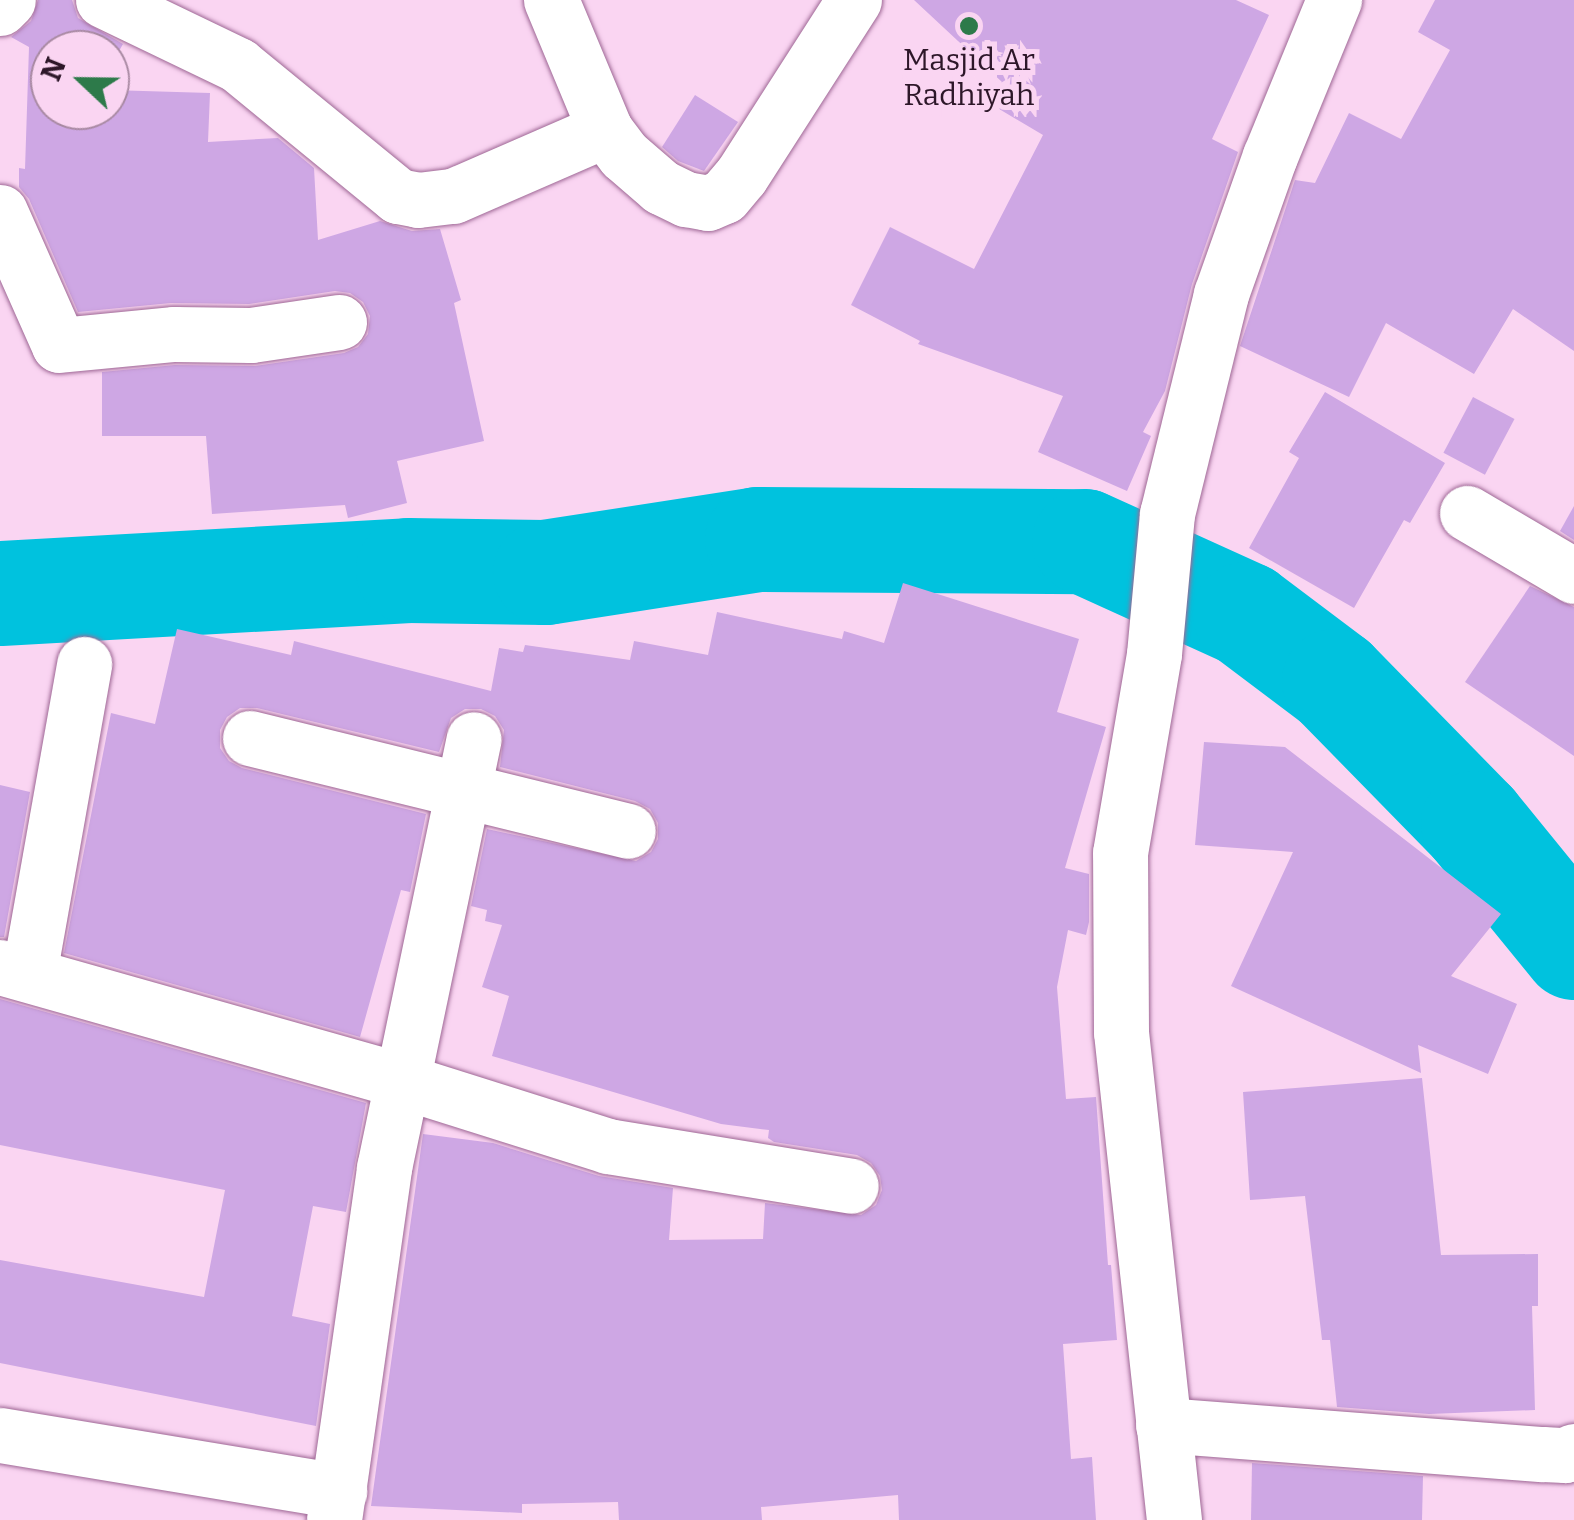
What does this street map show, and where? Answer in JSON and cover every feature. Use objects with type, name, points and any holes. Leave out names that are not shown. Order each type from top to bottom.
[{"type":"street","points":[[0,8],[8,0]]},
{"type":"street","points":[[103,0],[238,65],[398,196],[418,200],[453,196],[605,130]]},
{"type":"street","points":[[552,0],[605,130],[624,155],[661,187],[686,199],[708,202],[724,196],[854,0]]},
{"type":"street","points":[[1174,1520],[1121,992],[1120,853],[1154,654],[1167,514],[1221,294],[1270,156],[1334,0]]},
{"type":"street","points":[[0,212],[60,345],[174,334],[252,334],[339,322]]},
{"type":"street","points":[[1467,514],[1574,576]]},
{"type":"street","points":[[84,664],[14,971],[402,1081],[608,1146],[851,1186]]},
{"type":"street","points":[[250,738],[468,764],[628,830]]},
{"type":"street","points":[[0,1435],[337,1506],[384,1168],[468,764]]},
{"type":"street","points":[[1163,1425],[1565,1456],[1574,1451]]},
{"type":"building","points":[[38,0],[72,0],[78,18],[99,30],[30,30],[30,130],[130,130],[130,91],[210,93],[208,142],[278,138],[314,168],[318,240],[380,221],[412,231],[440,229],[461,300],[454,303],[484,441],[397,461],[407,503],[348,518],[345,505],[212,514],[206,436],[102,436],[102,372],[175,365],[255,366],[344,353],[358,347],[368,334],[370,316],[363,302],[350,293],[335,291],[249,304],[171,303],[78,312],[29,199],[19,187],[19,168],[25,169],[29,47],[11,37],[31,21]]},
{"type":"building","points":[[914,0],[1236,0],[1269,15],[1212,139],[1238,152],[1192,284],[1165,391],[1143,432],[1151,436],[1127,491],[1038,452],[1063,396],[918,344],[920,341],[851,305],[890,227],[974,269],[1043,135],[989,103],[1002,82]]},
{"type":"building","points":[[1435,0],[1574,0],[1574,351],[1513,309],[1474,374],[1386,323],[1349,397],[1240,346],[1295,180],[1315,183],[1349,113],[1401,139],[1450,50],[1418,32]]},
{"type":"building","points":[[695,95],[738,122],[704,171],[678,161],[662,147]]},
{"type":"building","points":[[1325,392],[1445,463],[1410,523],[1404,520],[1354,608],[1249,548],[1299,458],[1289,452]]},
{"type":"building","points":[[1473,397],[1514,419],[1485,475],[1443,453]]},
{"type":"building","points":[[1574,506],[1574,540],[1560,531]]},
{"type":"building","points":[[903,583],[1079,639],[1057,712],[1106,727],[1065,868],[1089,874],[1089,922],[1086,935],[1068,930],[1057,987],[1066,1099],[1096,1097],[1117,1340],[1063,1344],[1071,1459],[1092,1457],[1096,1520],[899,1520],[898,1495],[761,1507],[762,1520],[619,1520],[618,1502],[522,1504],[522,1513],[371,1506],[423,1134],[493,1143],[599,1176],[673,1188],[669,1240],[763,1239],[765,1203],[861,1215],[876,1205],[882,1190],[880,1176],[871,1163],[857,1155],[774,1142],[768,1138],[769,1130],[721,1124],[492,1056],[509,996],[482,987],[502,925],[485,921],[487,910],[471,906],[487,829],[636,861],[651,852],[658,839],[658,823],[650,809],[635,801],[500,767],[504,730],[495,716],[481,709],[465,709],[451,718],[439,752],[257,708],[240,708],[227,717],[220,730],[220,748],[229,761],[242,768],[426,814],[410,892],[401,890],[360,1037],[64,953],[111,713],[155,724],[177,629],[291,655],[294,641],[491,691],[499,648],[523,652],[525,645],[630,660],[634,641],[708,655],[717,612],[842,639],[844,631],[884,643]]},
{"type":"building","points":[[1530,586],[1574,607],[1574,756],[1465,682]]},
{"type":"building","points":[[1204,742],[1285,747],[1501,914],[1451,976],[1517,1004],[1488,1074],[1418,1045],[1421,1073],[1231,986],[1293,852],[1195,845]]},
{"type":"building","points":[[0,785],[30,792],[4,937],[0,937]]},
{"type":"building","points":[[0,999],[366,1103],[346,1212],[313,1206],[292,1316],[330,1324],[316,1426],[0,1363],[0,1260],[204,1297],[225,1190],[0,1145]]},
{"type":"building","points":[[1422,1078],[1441,1255],[1538,1254],[1538,1306],[1532,1306],[1535,1410],[1429,1414],[1337,1407],[1330,1340],[1322,1340],[1305,1196],[1250,1200],[1243,1092]]},
{"type":"building","points":[[1252,1463],[1423,1476],[1422,1520],[1251,1520]]},
{"type":"waterway","points":[[0,593],[408,570],[545,572],[757,539],[1084,541],[1245,614],[1334,681],[1473,823],[1574,947]]},
{"type":"place","name":"Masjid Ar Radhiyah","points":[[969,26]]}]
